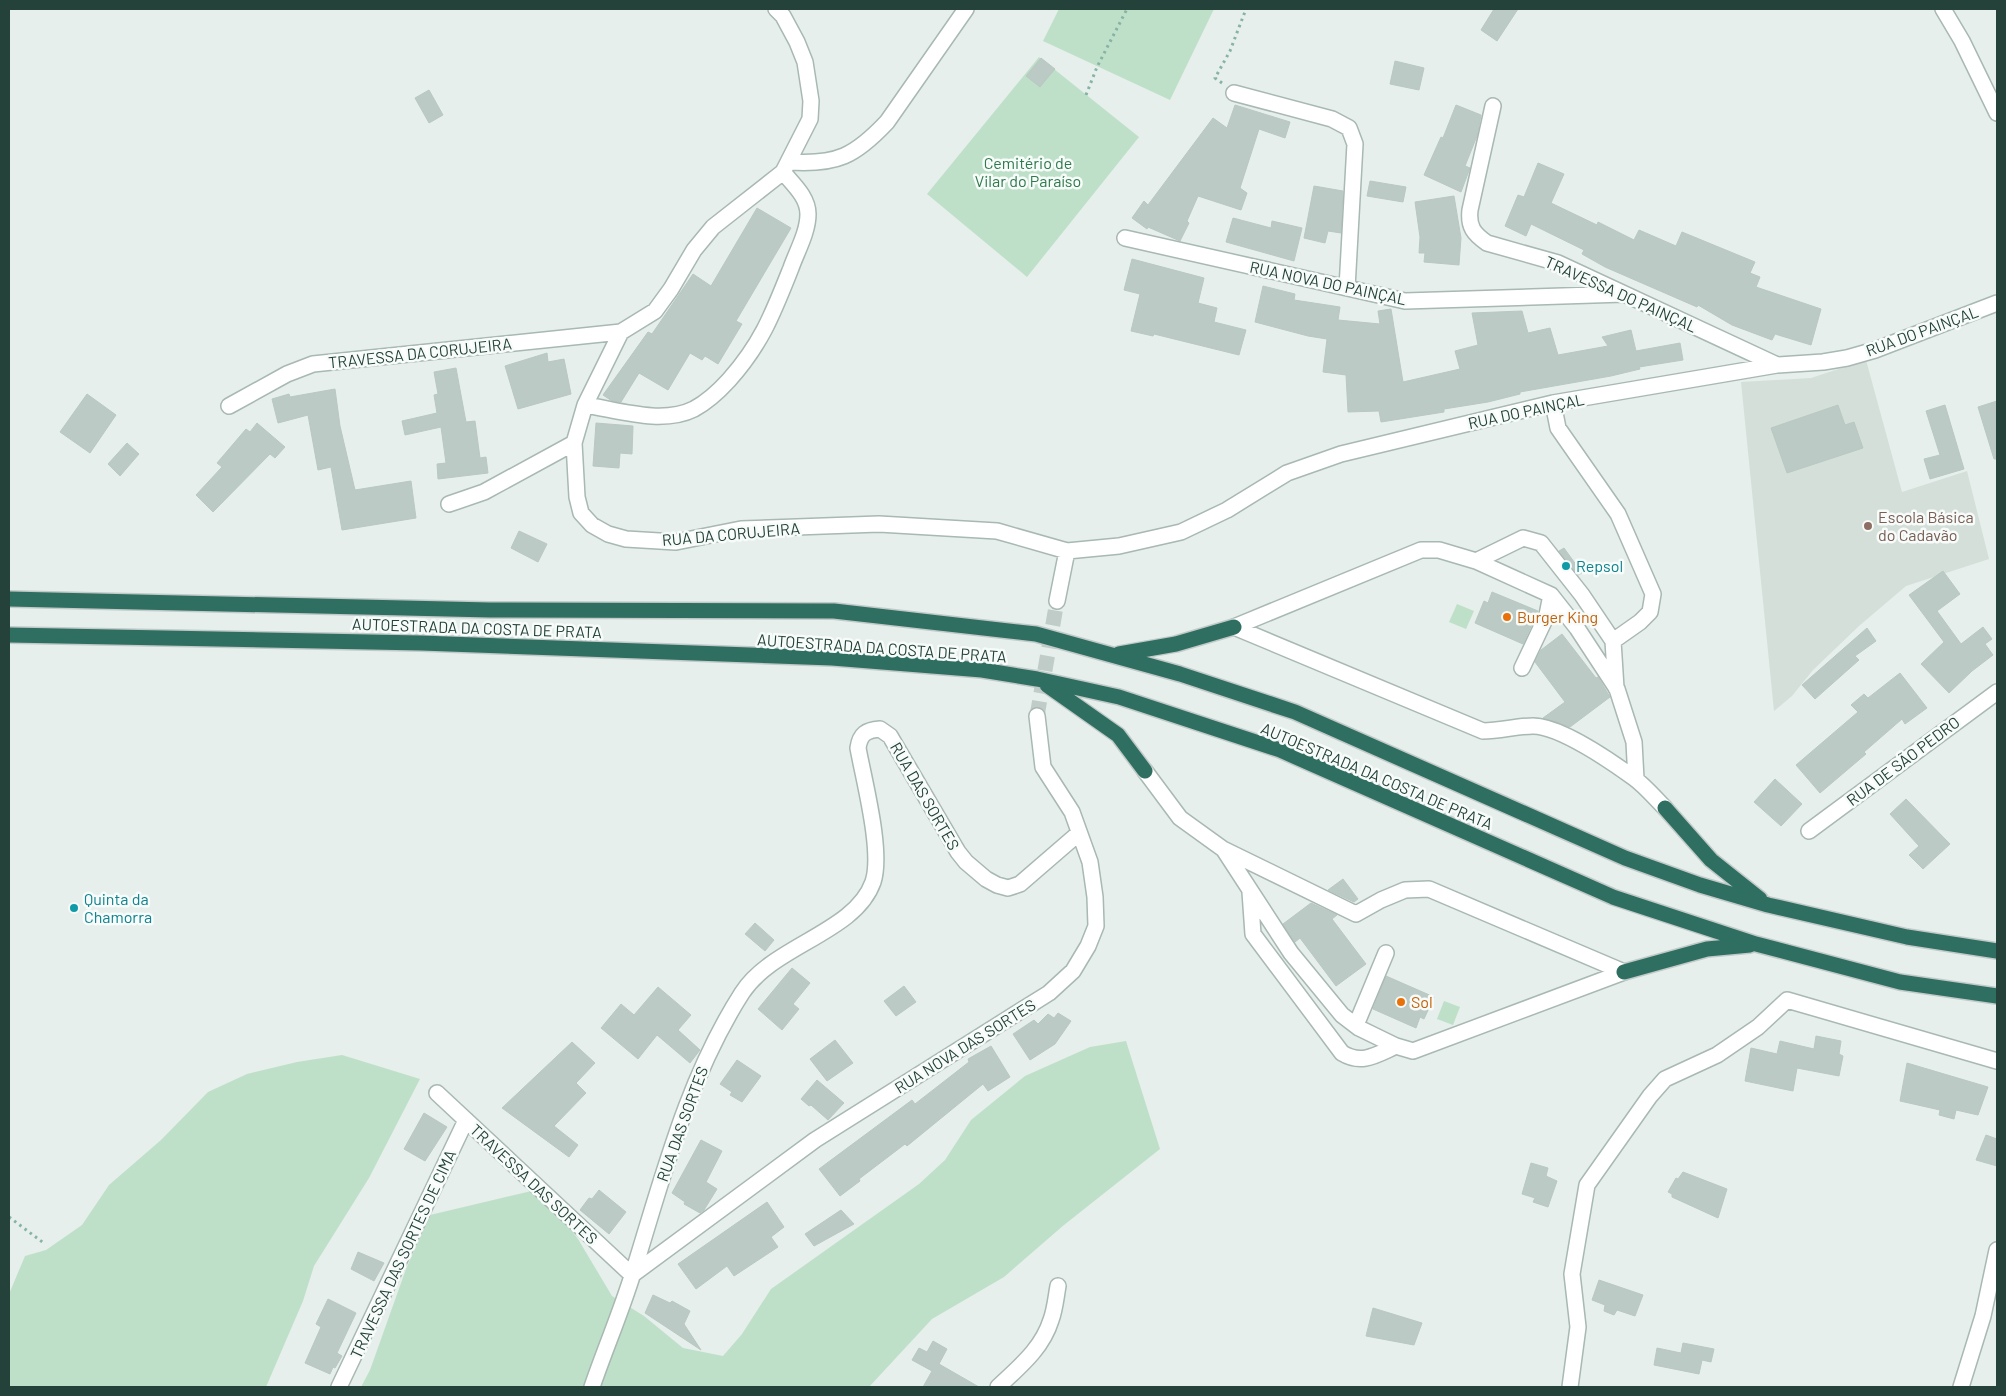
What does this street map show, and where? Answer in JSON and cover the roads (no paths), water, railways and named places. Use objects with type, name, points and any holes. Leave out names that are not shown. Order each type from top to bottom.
[{"type":"highway","name":"AUTOESTRADA DA COSTA DE PRATA","points":[[9,599],[490,610],[834,611],[1036,634],[1116,655],[1295,712],[1625,858],[1700,885],[1768,905],[1907,937],[1997,951]]},
{"type":"highway","points":[[1116,655],[1176,644],[1234,627]]},
{"type":"highway","name":"AUTOESTRADA DA COSTA DE PRATA","points":[[9,635],[440,644],[832,658],[982,670],[1037,679],[1119,697],[1280,750],[1613,897],[1756,944],[1900,982],[1997,996]]},
{"type":"highway","points":[[1037,679],[1118,735],[1146,771]]},
{"type":"highway","points":[[1665,808],[1710,860],[1768,905]]},
{"type":"highway","points":[[1624,972],[1707,949],[1756,944]]},
{"type":"street","points":[[621,332],[654,310],[671,289],[694,250],[713,227],[786,167],[810,119],[812,101],[805,62],[798,42],[783,16],[776,9]]},
{"type":"street","points":[[786,167],[816,164],[849,155],[872,138],[887,122],[966,9]]},
{"type":"street","points":[[1943,9],[1962,41],[1997,113]]},
{"type":"street","points":[[1234,93],[1332,119],[1349,128],[1355,144],[1347,288]]},
{"type":"street","name":"TRAVESSA DO PAINÇAL","points":[[1493,106],[1470,210],[1471,228],[1478,236],[1488,243],[1558,263],[1777,365]]},
{"type":"street","points":[[585,405],[639,414],[675,415],[693,409],[711,398],[741,367],[768,325],[803,237],[808,215],[807,203],[786,167]]},
{"type":"street","name":"RUA NOVA DO PAINÇAL","points":[[1125,238],[1405,301],[1624,294]]},
{"type":"street","name":"RUA DO PAINÇAL","points":[[1067,551],[1118,546],[1181,532],[1227,510],[1287,474],[1341,454],[1553,403],[1777,365],[1847,358],[1875,350],[1997,303]]},
{"type":"street","name":"RUA DA CORUJEIRA","points":[[621,332],[585,405],[574,443],[577,497],[581,513],[592,525],[608,534],[626,539],[676,542],[741,530],[879,524],[997,531],[1067,551]]},
{"type":"street","name":"TRAVESSA DA CORUJEIRA","points":[[229,406],[287,374],[313,364],[621,332]]},
{"type":"street","points":[[1553,403],[1558,428],[1618,514],[1653,594],[1650,612],[1640,622],[1613,641]]},
{"type":"street","points":[[449,504],[484,492],[574,443]]},
{"type":"street","points":[[1476,561],[1524,538],[1541,543],[1582,594],[1613,641],[1616,689]]},
{"type":"street","points":[[1234,627],[1421,550],[1439,550],[1476,561],[1550,595],[1577,628],[1616,689],[1634,742],[1636,779]]},
{"type":"street","points":[[1057,601],[1067,551]]},
{"type":"street","points":[[1522,668],[1547,615],[1550,595]]},
{"type":"street","points":[[1234,627],[1483,731],[1500,731],[1533,726],[1547,728],[1574,740],[1636,779],[1665,808]]},
{"type":"street","name":"RUA DE SÃO PEDRO","points":[[1809,831],[1997,692]]},
{"type":"street","name":"RUA NOVA DAS SORTES","points":[[632,1275],[815,1140],[1049,993],[1073,971],[1088,946],[1096,926],[1095,897],[1090,862],[1072,812],[1043,767],[1037,716]]},
{"type":"street","name":"RUA DAS SORTES","points":[[632,1275],[674,1136],[702,1067],[724,1020],[744,990],[768,964],[844,918],[865,897],[873,882],[876,851],[858,748],[860,738],[868,730],[880,729],[890,736],[958,852],[975,871],[997,885],[1008,888],[1020,884],[1079,832]]},
{"type":"street","points":[[1146,771],[1180,818],[1223,849],[1356,914],[1381,900],[1405,890],[1429,889],[1624,972]]},
{"type":"street","points":[[1223,849],[1291,953],[1342,1015],[1356,1025],[1396,1046],[1413,1051],[1624,972]]},
{"type":"street","points":[[1250,890],[1253,934],[1342,1053],[1350,1058],[1360,1060],[1396,1046]]},
{"type":"street","points":[[1356,1025],[1386,953]]},
{"type":"street","points":[[1570,1387],[1578,1326],[1572,1274],[1587,1185],[1650,1096],[1665,1080],[1717,1055],[1758,1027],[1787,1000],[1997,1061]]},
{"type":"street","name":"TRAVESSA DAS SORTES","points":[[437,1093],[632,1275]]},
{"type":"street","name":"TRAVESSA DAS SORTES DE CIMA","points":[[339,1387],[466,1120]]},
{"type":"street","points":[[1961,1387],[1983,1316],[1997,1250]]},
{"type":"street","points":[[592,1387],[632,1275]]},
{"type":"street","points":[[998,1387],[1041,1343],[1051,1320],[1058,1286]]},
{"type":"tunnel","points":[[1037,716],[1057,601]]},
{"type":"place","name":"Escola Básica do Cadavão","points":[[1868,526]]},
{"type":"place","name":"Repsol","points":[[1566,566]]},
{"type":"place","name":"Burger King","points":[[1507,617]]},
{"type":"place","name":"Quinta da Chamorra","points":[[74,908]]},
{"type":"place","name":"Sol","points":[[1401,1002]]},
{"type":"park label","name":"Cemitério de Vilar do Paraíso","points":[[1028,172]]}]
